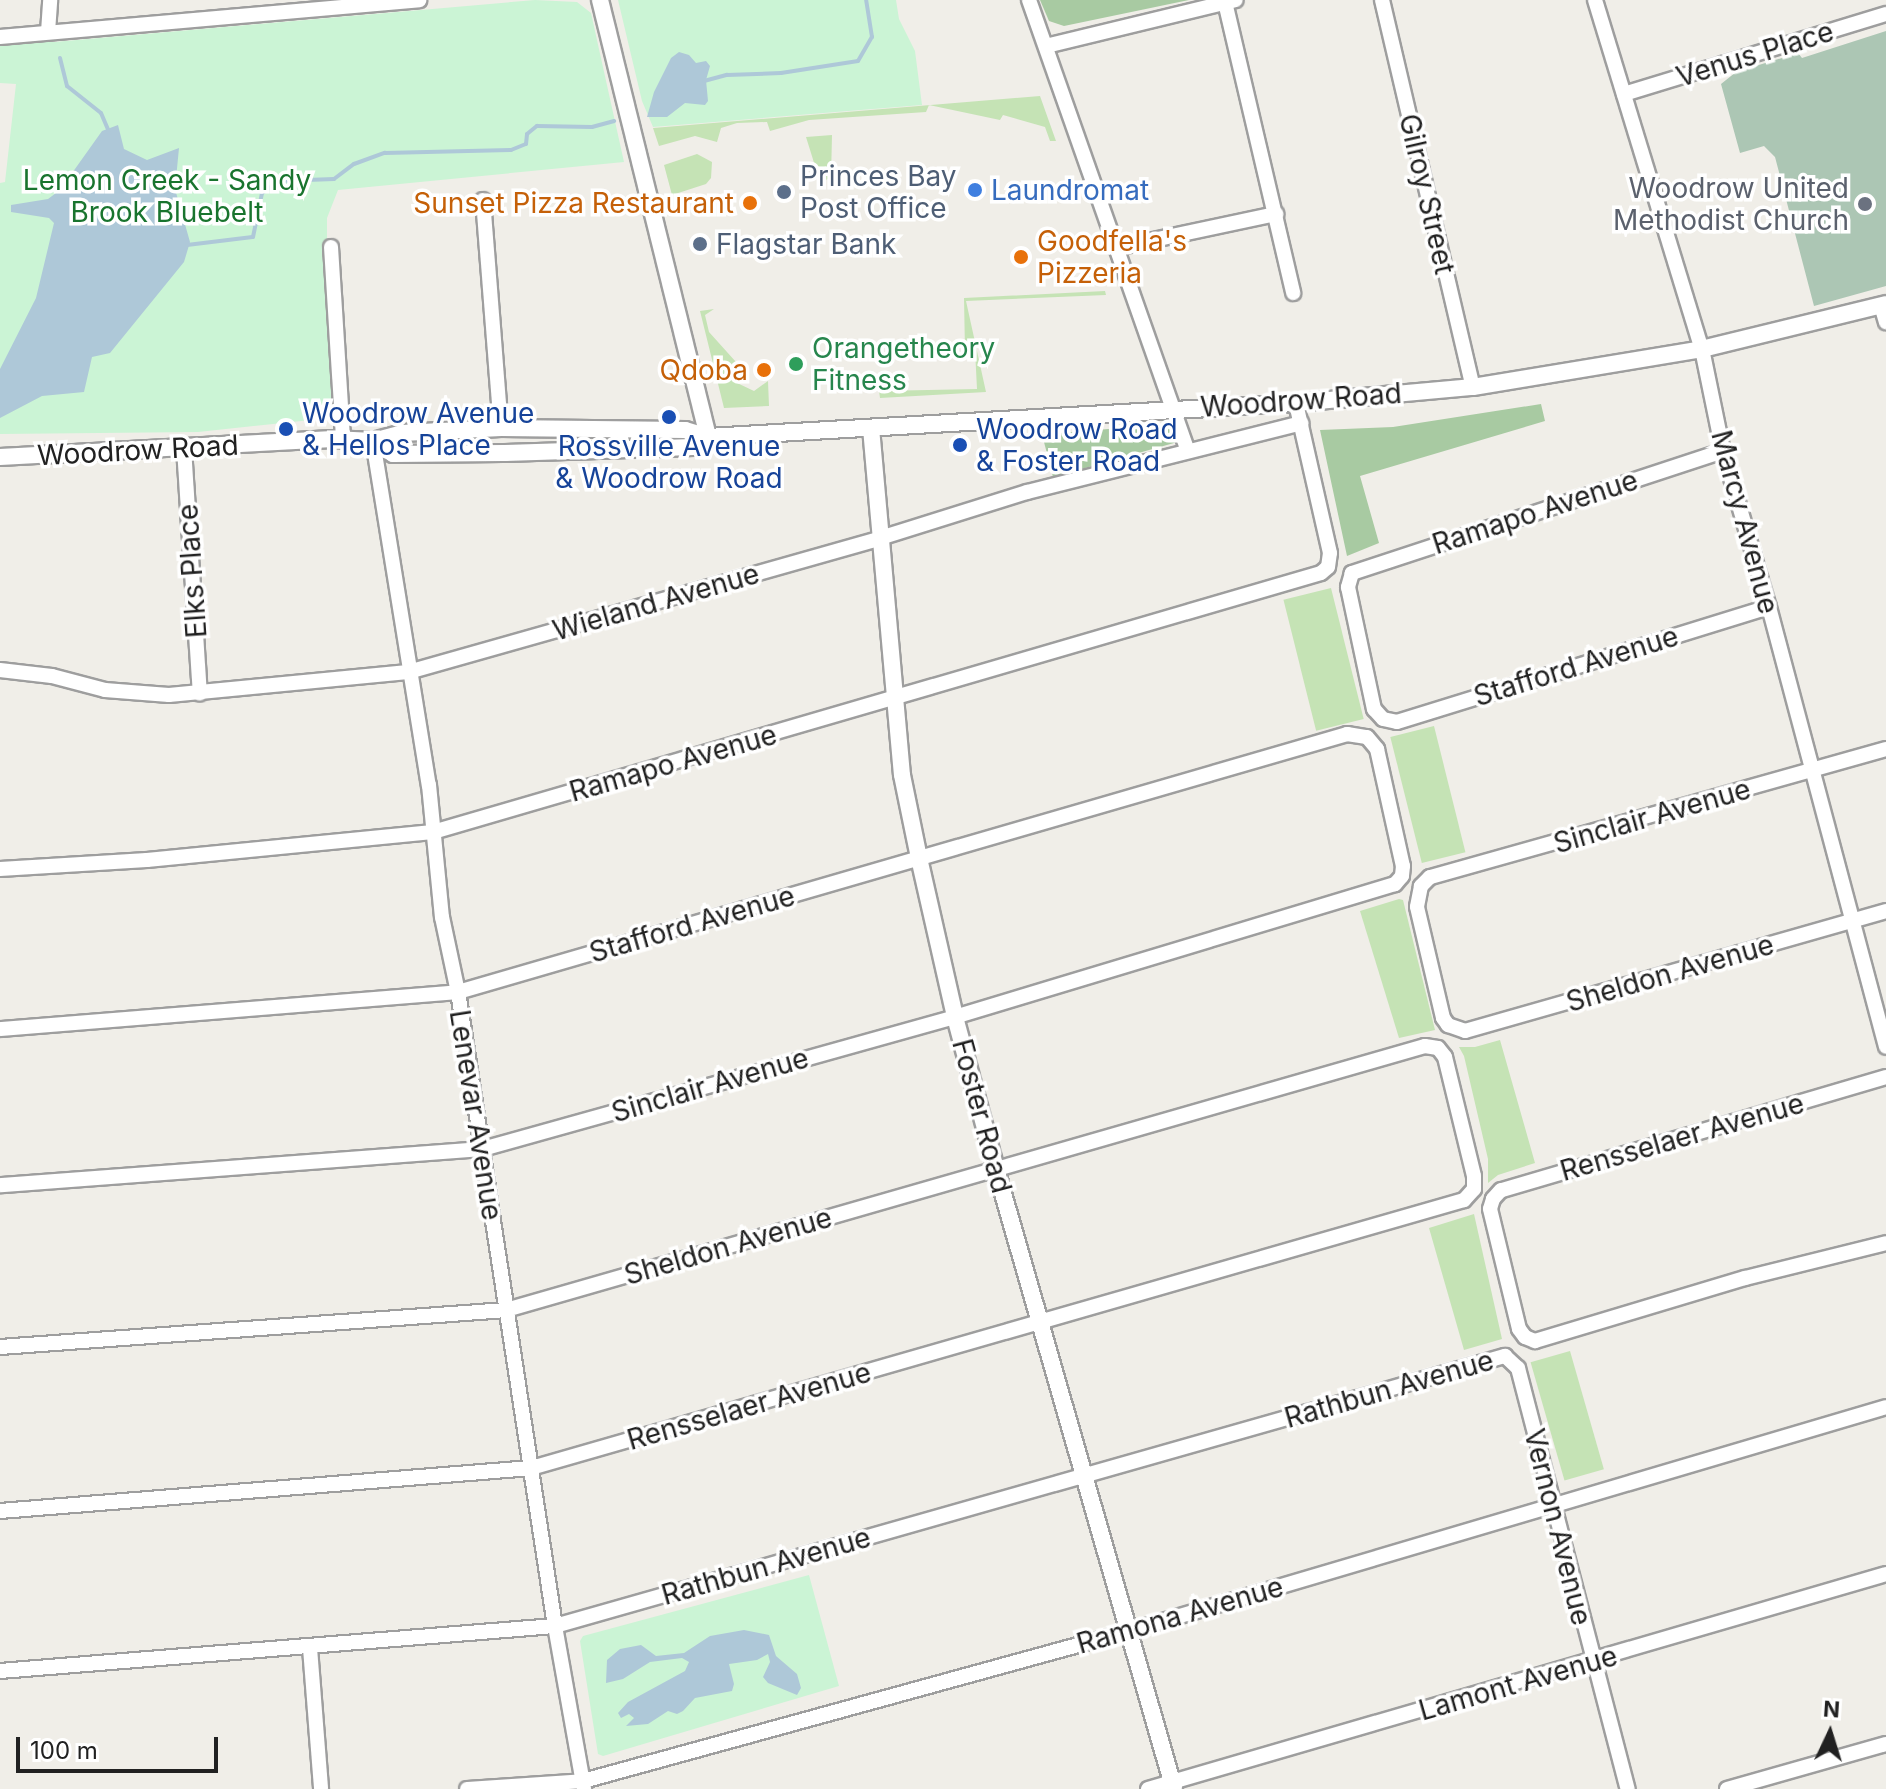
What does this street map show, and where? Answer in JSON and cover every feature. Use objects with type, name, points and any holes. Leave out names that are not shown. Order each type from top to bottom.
[{"type":"street","points":[[48,32],[50,0]]},
{"type":"street","points":[[0,37],[419,0]]},
{"type":"street","points":[[600,0],[708,437]]},
{"type":"street","points":[[1029,0],[1188,451]]},
{"type":"street","name":"Gilroy Street","points":[[1382,0],[1473,387]]},
{"type":"street","name":"Marcy Avenue","points":[[1595,0],[1702,349],[1723,451],[1769,607],[1886,1047]]},
{"type":"street","points":[[1046,46],[1230,1],[1293,293]]},
{"type":"street","name":"Venus Place","points":[[1624,94],[1886,14]]},
{"type":"street","points":[[483,200],[505,453]]},
{"type":"street","points":[[1116,248],[1276,214]]},
{"type":"street","points":[[331,247],[343,439]]},
{"type":"street","points":[[1883,304],[1886,322]]},
{"type":"street","name":"Woodrow Road","points":[[0,459],[343,439],[373,441],[402,433],[501,428],[685,430],[708,437],[1171,407],[1296,403],[1473,387],[1702,349],[1883,304]]},
{"type":"street","points":[[1296,403],[1301,423]]},
{"type":"street","name":"Ramapo Avenue","points":[[0,869],[147,860],[433,832],[1306,578],[1328,567],[1330,553],[1301,423]]},
{"type":"street","name":"Wieland Avenue","points":[[0,670],[138,694],[200,693],[408,672],[880,538],[1027,492],[1301,423]]},
{"type":"street","name":"Foster Road","points":[[871,428],[902,775],[919,858],[955,1017],[996,1169],[1173,1786]]},
{"type":"street","name":"Woodrow Road","points":[[373,441],[393,454],[505,453],[693,447],[708,437]]},
{"type":"street","name":"Lenevar Avenue","points":[[373,441],[408,672],[429,785],[442,917],[458,992],[555,1626],[584,1785]]},
{"type":"street","name":"Elks Place","points":[[184,448],[200,693]]},
{"type":"street","name":"Ramapo Avenue","points":[[1383,719],[1372,700],[1348,587],[1349,577],[1372,565],[1723,451]]},
{"type":"street","name":"Stafford Avenue","points":[[1383,719],[1397,722],[1769,607]]},
{"type":"street","name":"Stafford Avenue","points":[[0,1029],[458,992],[1347,734],[1367,737],[1377,749],[1403,866],[1400,880]]},
{"type":"street","name":"Sinclair Avenue","points":[[1455,1029],[1443,1018],[1417,907],[1421,886],[1430,877],[1886,749]]},
{"type":"street","name":"Sinclair Avenue","points":[[0,1185],[482,1149],[955,1017],[1400,880]]},
{"type":"street","name":"Sheldon Avenue","points":[[1455,1029],[1476,1031],[1886,911]]},
{"type":"street","name":"Sheldon Avenue","points":[[0,1347],[506,1310],[1425,1046],[1438,1048],[1447,1063],[1474,1176],[1474,1189]]},
{"type":"street","name":"Rensselaer Avenue","points":[[1525,1337],[1519,1329],[1490,1209],[1493,1199],[1501,1190],[1886,1077]]},
{"type":"street","name":"Rensselaer Avenue","points":[[0,1511],[531,1468],[1464,1200],[1474,1189]]},
{"type":"street","name":"Rathbun Avenue","points":[[1525,1337],[1539,1342],[1745,1278],[1886,1243]]},
{"type":"street","name":"Rathbun Avenue","points":[[0,1671],[555,1626],[1084,1477],[1496,1356],[1512,1358]]},
{"type":"street","name":"Vernon Avenue","points":[[1512,1358],[1518,1368],[1592,1662],[1628,1789]]},
{"type":"street","name":"Ramona Avenue","points":[[467,1789],[584,1785],[1129,1631],[1886,1407]]},
{"type":"street","name":"Lamont Avenue","points":[[1148,1789],[1173,1786],[1886,1574]]},
{"type":"street","points":[[310,1648],[321,1789]]},
{"type":"street","points":[[1727,1789],[1886,1744]]},
{"type":"green space","name":"Lemon Creek - Sandy Brook Bluebelt","points":[[535,0],[577,2],[591,13],[624,162],[338,190],[327,218],[327,245],[322,248],[333,411],[330,418],[198,432],[0,434],[0,183],[5,182],[16,84],[0,83],[0,42],[54,42]]},
{"type":"green space","points":[[618,0],[896,0],[899,19],[915,51],[922,105],[653,127],[642,101]]},
{"type":"green space","points":[[1040,0],[1189,0],[1064,26],[1049,21]]},
{"type":"green space","points":[[1886,31],[1886,286],[1814,306],[1775,157],[1764,146],[1740,153],[1721,84],[1736,72],[1798,53],[1802,58]]},
{"type":"green space","points":[[1040,96],[1056,141],[1050,141],[1045,127],[1003,115],[1000,120],[930,105]]},
{"type":"green space","points":[[929,105],[926,112],[809,120],[770,131],[767,122],[737,123],[721,128],[717,142],[695,136],[659,146],[653,128]]},
{"type":"green space","points":[[832,135],[831,178],[820,182],[806,137]]},
{"type":"green space","points":[[697,154],[712,162],[711,178],[706,184],[672,195],[664,165]]},
{"type":"green space","points":[[1105,291],[1106,295],[966,301],[986,392],[880,398],[879,391],[977,389],[975,350],[965,352],[964,298]]},
{"type":"green space","points":[[714,309],[705,315],[709,332],[736,362],[732,372],[735,382],[754,391],[768,381],[769,406],[724,408],[700,311]]},
{"type":"green space","points":[[1541,404],[1545,421],[1360,476],[1379,543],[1347,556],[1320,430],[1393,427]]},
{"type":"green space","points":[[1167,424],[1173,427],[1178,439],[1174,443],[1053,477],[1044,442],[1050,434]]},
{"type":"green space","points":[[1331,588],[1364,719],[1316,731],[1283,600]]},
{"type":"green space","points":[[1434,726],[1465,852],[1422,863],[1390,737]]},
{"type":"green space","points":[[1403,900],[1435,1030],[1399,1038],[1360,911]]},
{"type":"green space","points":[[1500,1040],[1535,1163],[1498,1175],[1488,1183],[1488,1159],[1464,1056],[1459,1047],[1475,1047]]},
{"type":"green space","points":[[1474,1214],[1502,1339],[1464,1350],[1429,1228]]},
{"type":"green space","points":[[1570,1351],[1604,1469],[1564,1481],[1531,1362]]},
{"type":"green space","points":[[809,1575],[839,1686],[603,1756],[598,1754],[580,1641],[583,1636]]},
{"type":"water","points":[[679,52],[689,55],[696,63],[706,61],[710,66],[706,80],[708,101],[705,105],[685,103],[667,117],[647,117],[654,92],[671,58]]},
{"type":"water","points":[[118,125],[124,149],[147,160],[179,148],[175,189],[190,242],[184,262],[110,353],[92,357],[84,392],[42,396],[0,418],[0,369],[36,298],[54,223],[49,218],[11,212],[11,205],[48,199],[60,190],[102,131]]},
{"type":"water","points":[[744,1630],[769,1635],[776,1656],[797,1674],[801,1688],[797,1695],[768,1683],[763,1677],[770,1662],[768,1654],[757,1660],[729,1664],[734,1684],[732,1691],[695,1698],[683,1711],[677,1714],[668,1711],[648,1724],[626,1726],[634,1718],[629,1714],[621,1718],[618,1713],[628,1702],[685,1671],[689,1662],[682,1658],[650,1662],[623,1679],[606,1683],[607,1660],[620,1649],[641,1645],[656,1656],[684,1653],[710,1636]]},
{"type":"waterway","points":[[704,81],[727,75],[781,73],[858,61],[872,37],[866,0]]},
{"type":"waterway","points":[[60,58],[67,86],[101,113],[109,132]]},
{"type":"waterway","points":[[187,245],[253,237],[262,193],[280,181],[334,179],[354,164],[385,153],[511,150],[526,144],[527,134],[537,126],[592,127],[614,121]]},
{"type":"place","name":"Laundromat","points":[[975,190]]},
{"type":"place","name":"Princes Bay Post Office","points":[[784,192]]},
{"type":"place","name":"Sunset Pizza Restaurant","points":[[750,203]]},
{"type":"place","name":"Woodrow United Methodist Church","points":[[1865,204]]},
{"type":"place","name":"Flagstar Bank","points":[[700,244]]},
{"type":"place","name":"Goodfella's Pizzeria","points":[[1021,257]]},
{"type":"place","name":"Orangetheory Fitness","points":[[796,364]]},
{"type":"place","name":"Qdoba","points":[[764,370]]},
{"type":"place","name":"Rossville Avenue & Woodrow Road","points":[[669,417]]},
{"type":"place","name":"Woodrow Avenue & Hellos Place","points":[[286,429]]},
{"type":"place","name":"Woodrow Road & Foster Road","points":[[960,445]]}]
